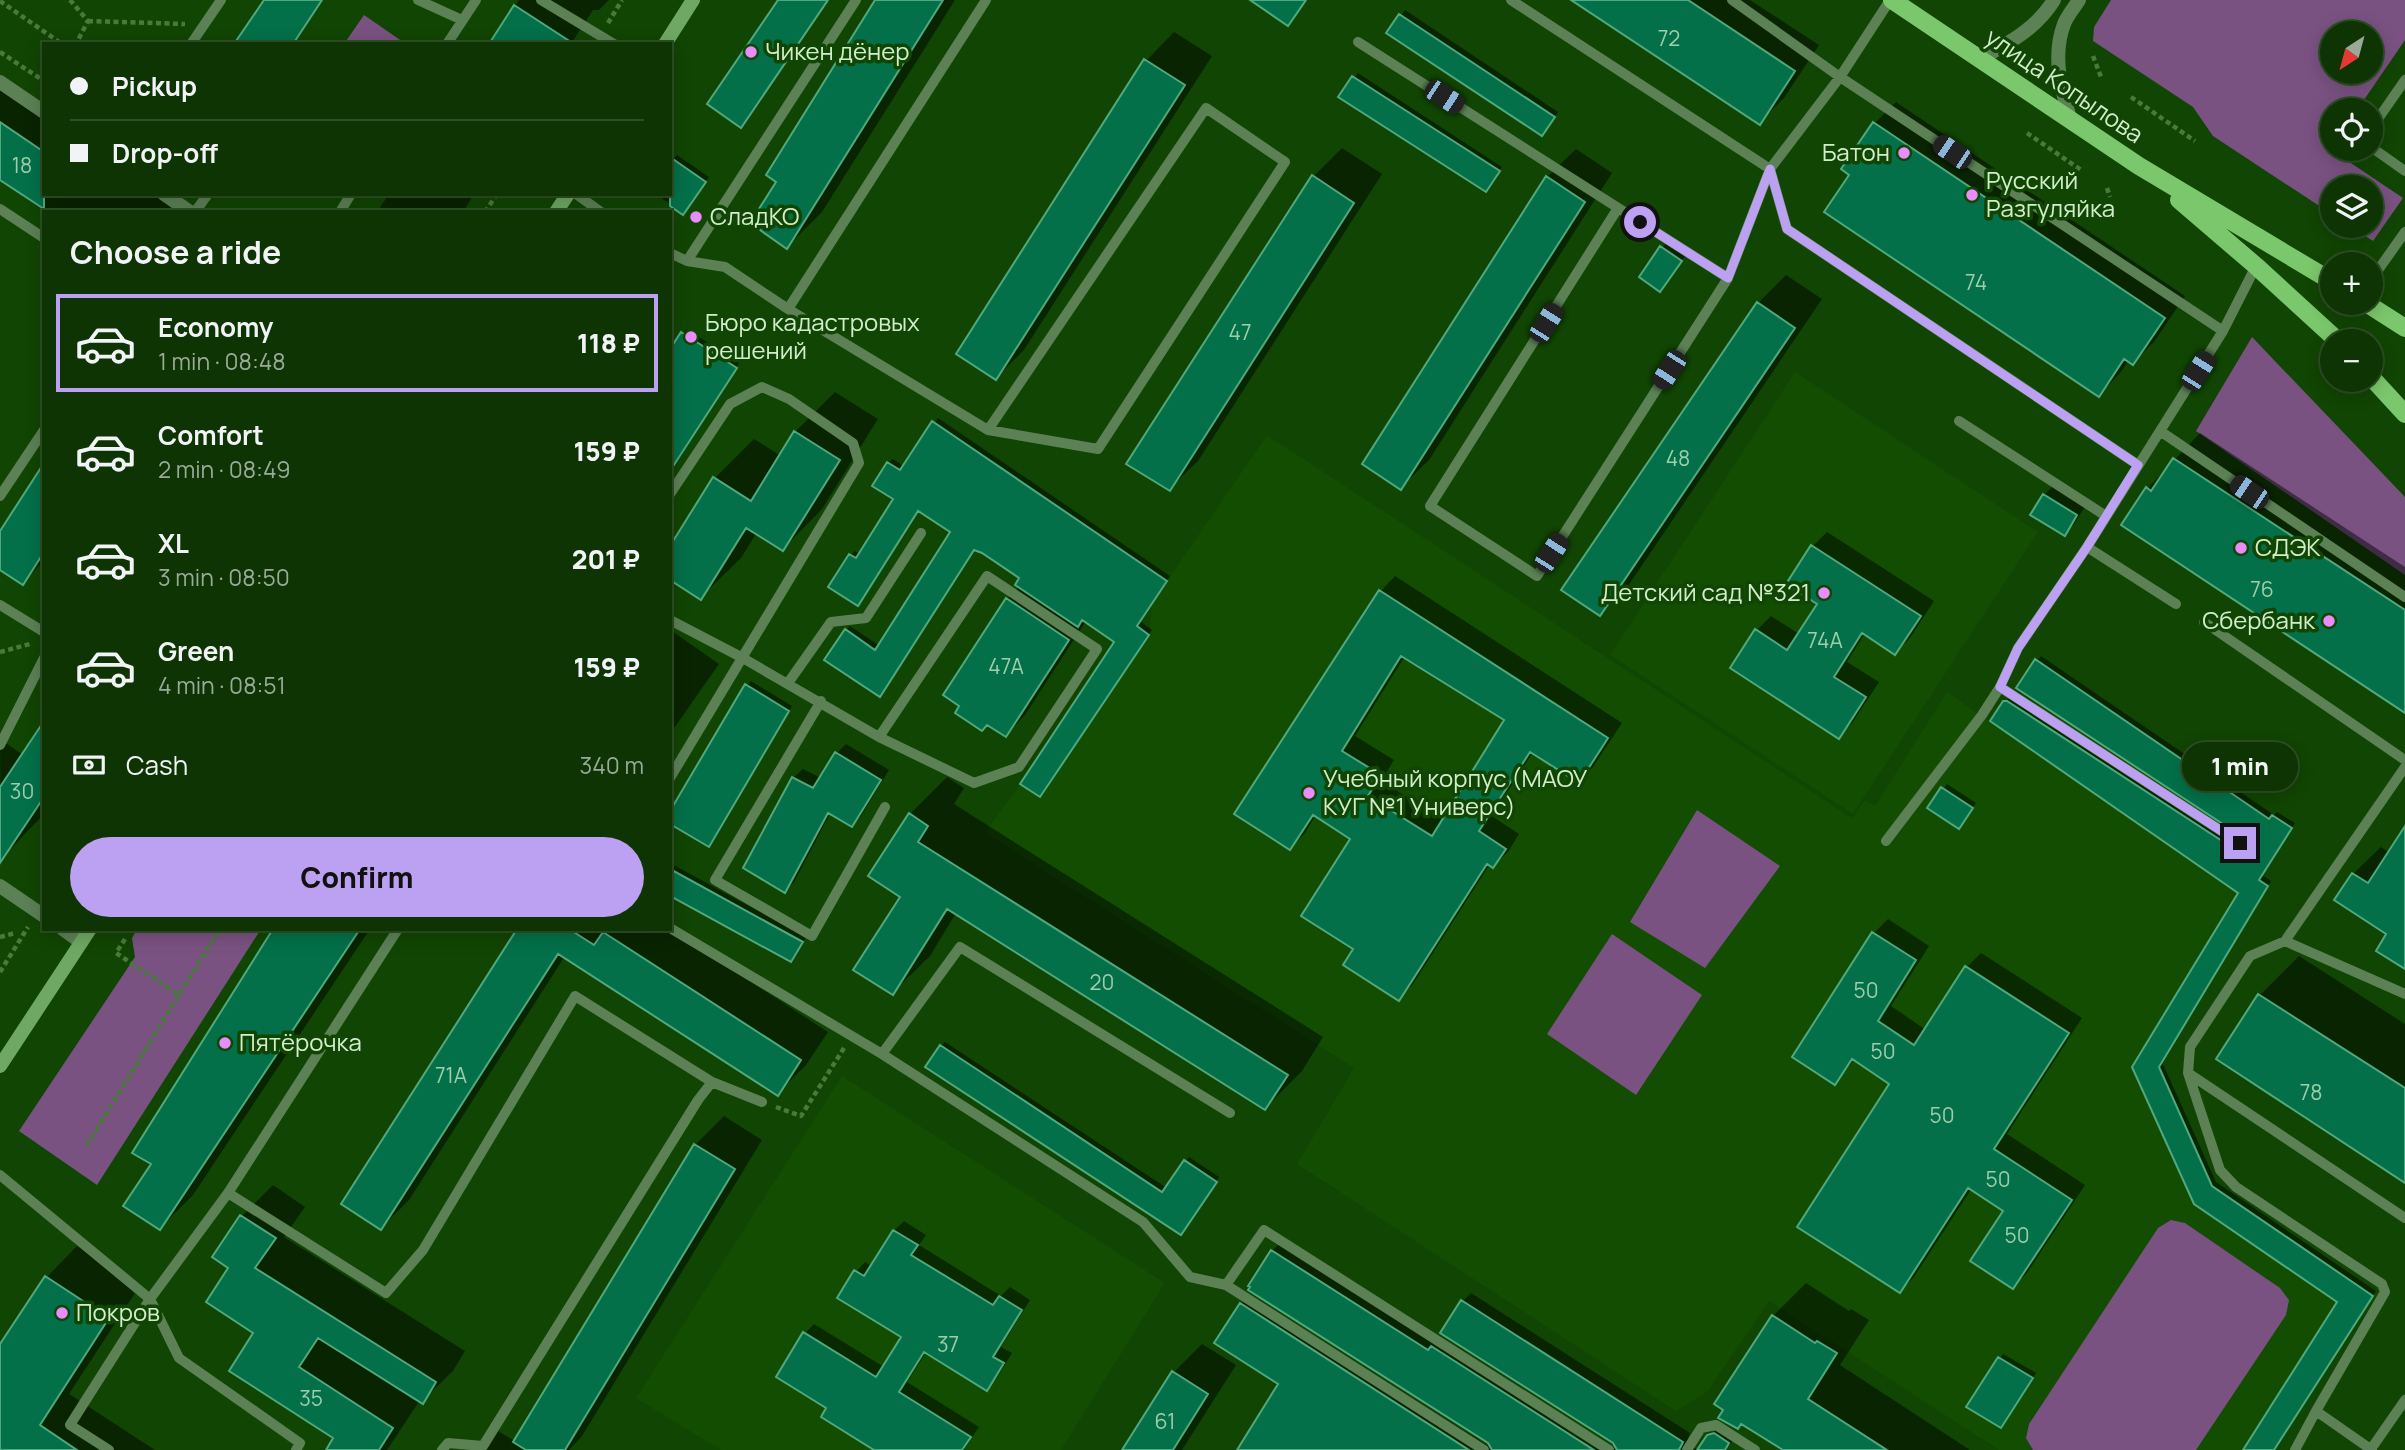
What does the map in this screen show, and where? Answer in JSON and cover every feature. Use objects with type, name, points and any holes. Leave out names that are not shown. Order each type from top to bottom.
[{"type":"main road","points":[[665,42],[693,0]]},
{"type":"main road","name":"улица Копылова","points":[[1891,0],[2139,166],[2320,274]]},
{"type":"main road","name":"улица Копылова","points":[[2139,166],[2325,329]]},
{"type":"main road","points":[[2383,314],[2405,328]]},
{"type":"main road","points":[[2383,390],[2405,414]]},
{"type":"main road","points":[[0,1066],[86,936]]},
{"type":"street","points":[[1980,59],[2018,38],[2046,13],[2054,0]]},
{"type":"street","points":[[2070,118],[2060,84],[2058,54],[2064,24],[2079,0]]},
{"type":"street","points":[[0,82],[42,111]]},
{"type":"street","points":[[167,196],[189,210]]},
{"type":"street","points":[[0,886],[42,915]]},
{"type":"lane","points":[[192,42],[221,0]]},
{"type":"lane","points":[[418,0],[462,20]]},
{"type":"lane","points":[[448,42],[476,0]]},
{"type":"lane","points":[[541,0],[610,42]]},
{"type":"lane","points":[[687,261],[856,0]]},
{"type":"lane","points":[[788,309],[986,0]]},
{"type":"lane","points":[[1511,0],[1770,169],[1787,229],[2138,465]]},
{"type":"lane","points":[[1732,0],[1840,77],[2223,331]]},
{"type":"lane","points":[[1618,208],[1430,506],[1536,576],[1728,278],[1770,169],[1840,77],[1891,0]]},
{"type":"lane","points":[[1357,42],[1728,278]]},
{"type":"lane","points":[[2383,111],[2405,79]]},
{"type":"lane","points":[[672,254],[687,261],[725,267],[788,309],[988,430],[1098,449],[1285,162],[1206,108],[988,430]]},
{"type":"lane","points":[[2383,155],[2405,171]]},
{"type":"lane","points":[[194,210],[206,196]]},
{"type":"lane","points":[[579,196],[598,210]]},
{"type":"lane","points":[[0,209],[42,237]]},
{"type":"lane","points":[[2383,263],[2405,232]]},
{"type":"lane","points":[[1886,841],[1982,715],[2000,687],[2018,648],[2087,547],[2223,331],[2256,266]]},
{"type":"lane","points":[[672,491],[730,404],[762,387],[789,399],[853,443],[859,463],[672,775]]},
{"type":"lane","points":[[1959,421],[2106,516]]},
{"type":"lane","points":[[2160,431],[2405,597]]},
{"type":"lane","points":[[0,496],[42,433]]},
{"type":"lane","points":[[788,683],[831,622],[866,618],[921,533]]},
{"type":"lane","points":[[2087,547],[2176,604]]},
{"type":"lane","points":[[672,621],[821,701],[879,737],[974,783],[1019,767],[1097,649],[987,576],[879,737]]},
{"type":"lane","points":[[0,605],[42,631]]},
{"type":"lane","points":[[2204,622],[2405,760]]},
{"type":"lane","points":[[0,745],[42,662]]},
{"type":"lane","points":[[2000,687],[2240,843]]},
{"type":"lane","points":[[821,701],[715,880],[812,936],[885,807]]},
{"type":"lane","points":[[2295,1450],[2385,1292],[2382,1284],[2236,1186],[2220,1170],[2188,1073],[2190,1047],[2250,956],[2285,942],[2405,767]]},
{"type":"lane","points":[[672,929],[882,1054],[1143,1222],[1190,1277],[1226,1285],[1484,1450]]},
{"type":"lane","points":[[109,1450],[70,1425],[150,1299],[228,1193],[397,931]]},
{"type":"lane","points":[[2285,942],[2405,994]]},
{"type":"lane","points":[[882,1054],[960,947],[1230,1113]]},
{"type":"lane","points":[[228,1193],[386,1293],[423,1250],[575,996],[712,1082],[762,1102]]},
{"type":"lane","points":[[2188,1073],[2405,1217]]},
{"type":"lane","points":[[442,1450],[447,1443],[486,1448],[712,1082]]},
{"type":"lane","points":[[0,1175],[150,1299],[179,1357],[300,1443],[296,1450]]},
{"type":"lane","points":[[1226,1285],[1264,1230],[1609,1450]]},
{"type":"lane","points":[[2316,1411],[2371,1450],[2405,1400]]},
{"type":"lane","points":[[1687,1450],[1702,1428],[1716,1425],[1755,1450]]},
{"type":"path","points":[[70,0],[88,21],[203,25]]},
{"type":"path","points":[[600,36],[622,0]]},
{"type":"path","points":[[0,1],[59,42]]},
{"type":"path","points":[[77,42],[88,21]]},
{"type":"path","points":[[0,52],[42,80]]},
{"type":"path","points":[[2093,56],[2101,77]]},
{"type":"path","points":[[2131,97],[2195,141]]},
{"type":"path","points":[[2027,133],[2081,170]]},
{"type":"path","points":[[2107,188],[2110,197]]},
{"type":"path","points":[[0,652],[33,643]]},
{"type":"path","points":[[0,972],[29,927]]},
{"type":"path","points":[[87,1145],[219,931]]},
{"type":"path","points":[[0,937],[15,933]]},
{"type":"path","points":[[125,939],[116,953],[179,995]]},
{"type":"path","points":[[762,1102],[801,1116],[852,1036]]},
{"type":"shaded area","points":[[2111,0],[2405,0],[2405,40],[2384,71],[2384,21],[2320,21],[2320,84],[2375,84],[2365,98],[2320,98],[2320,161],[2348,161],[2369,175],[2320,175],[2320,206],[2213,136],[2193,107],[2093,41],[2094,27]]},
{"type":"shaded area","points":[[364,15],[403,42],[345,42]]},
{"type":"shaded area","points":[[2383,185],[2403,198],[2383,227]]},
{"type":"shaded area","points":[[2252,337],[2405,497],[2405,575],[2196,431]]},
{"type":"shaded area","name":"Детский сад №321","points":[[1795,372],[2038,532],[1853,814],[1610,655]]},
{"type":"shaded area","points":[[1267,435],[1852,818],[1865,800],[1875,806],[1947,692],[2238,893],[2133,1067],[2194,1204],[2337,1302],[2243,1450],[1999,1450],[1769,1301],[1707,1392],[1676,1411],[1297,1164],[1354,1068],[985,833],[1020,784],[1040,797],[1149,635],[1152,603]]},
{"type":"shaded area","points":[[1697,810],[1780,866],[1705,968],[1630,922]]},
{"type":"shaded area","points":[[136,931],[260,931],[97,1185],[19,1131],[135,957],[132,938]]},
{"type":"shaded area","points":[[1612,934],[1702,995],[1636,1095],[1547,1034]]},
{"type":"shaded area","points":[[842,1076],[1165,1283],[1061,1450],[721,1450],[636,1398]]},
{"type":"shaded area","points":[[2171,1220],[2185,1223],[2280,1288],[2289,1300],[2286,1315],[2196,1450],[2033,1450],[2026,1438],[2029,1424],[2158,1228]]},
{"type":"building","points":[[264,0],[322,0],[294,42],[235,42]]},
{"type":"building","points":[[778,0],[828,0],[741,128],[707,104]]},
{"type":"building","points":[[875,0],[943,0],[787,249],[750,223],[776,182],[766,175]]},
{"type":"building","points":[[1250,0],[1306,0],[1288,26]]},
{"type":"building","points":[[1571,0],[1688,0],[1795,71],[1760,125]]},
{"type":"building","points":[[514,5],[571,42],[490,42]]},
{"type":"building","points":[[1399,14],[1555,117],[1542,136],[1386,33]]},
{"type":"building","points":[[1144,59],[1185,85],[996,380],[956,354]]},
{"type":"building","points":[[1352,76],[1500,171],[1486,192],[1338,97]]},
{"type":"building","points":[[0,122],[42,151],[44,209],[0,180]]},
{"type":"building","points":[[1873,122],[2165,318],[2133,365],[2124,359],[2099,397],[1824,212],[1849,175],[1841,169]]},
{"type":"building","points":[[672,158],[706,182],[683,215],[670,206]]},
{"type":"building","points":[[1312,175],[1354,203],[1170,491],[1126,464]]},
{"type":"building","points":[[1546,176],[1585,202],[1401,490],[1362,464]]},
{"type":"building","points":[[1660,246],[1682,261],[1660,292],[1639,277]]},
{"type":"building","points":[[1757,302],[1795,328],[1600,616],[1561,590]]},
{"type":"building","points":[[681,332],[737,368],[672,468],[672,346]]},
{"type":"building","points":[[932,421],[1167,581],[1137,626],[1149,635],[1040,797],[1020,784],[1114,642],[1082,620],[1078,627],[1015,585],[1019,578],[982,553],[974,550],[880,697],[824,660],[845,629],[875,650],[950,532],[918,511],[858,606],[828,587],[849,554],[856,558],[893,499],[872,486],[887,462],[900,470]]},
{"type":"building","points":[[794,431],[840,460],[783,551],[746,528],[701,600],[672,581],[672,543],[713,477],[751,501]]},
{"type":"building","points":[[2173,458],[2405,610],[2405,713],[2121,525],[2146,487],[2151,491]]},
{"type":"building","points":[[42,466],[42,555],[23,585],[0,570],[0,531]]},
{"type":"building","points":[[2043,494],[2077,515],[2065,536],[2030,515]]},
{"type":"building","points":[[1811,545],[1921,616],[1895,655],[1862,633],[1834,677],[1866,697],[1839,739],[1730,668],[1755,629],[1787,650],[1817,604],[1786,584]]},
{"type":"building","name":"Учебный корпус (МАОУ КУГ №1 Универс)","points":[[1379,590],[1608,738],[1579,783],[1530,752],[1479,831],[1506,849],[1493,868],[1487,864],[1399,1001],[1343,965],[1353,949],[1301,916],[1350,839],[1313,815],[1290,850],[1234,814]],"holes":[[[1401,656],[1504,720],[1432,836],[1368,796],[1381,775],[1342,751]]]},
{"type":"building","points":[[1006,598],[1069,640],[1006,737],[987,725],[982,731],[955,713],[959,706],[943,695]]},
{"type":"building","points":[[2035,659],[2269,819],[2272,815],[2292,828],[2259,880],[2268,886],[2159,1067],[2212,1186],[2373,1296],[2274,1450],[2243,1450],[2337,1302],[2194,1204],[2132,1067],[2238,893],[1990,721],[2003,701],[2007,701],[2236,850],[2244,850],[2247,840],[2016,688]]},
{"type":"building","points":[[745,684],[789,711],[709,847],[672,825],[672,808]]},
{"type":"building","points":[[42,724],[42,800],[0,863],[0,787]]},
{"type":"building","points":[[835,752],[881,780],[852,827],[828,813],[785,893],[743,868],[792,777],[813,788]]},
{"type":"building","points":[[1941,787],[1973,808],[1959,829],[1927,808]]},
{"type":"building","points":[[909,813],[928,826],[918,842],[1288,1075],[1265,1110],[947,909],[893,995],[853,970],[900,897],[868,876]]},
{"type":"building","points":[[2405,826],[2405,969],[2376,951],[2386,934],[2334,900],[2352,873],[2368,883]]},
{"type":"building","points":[[672,870],[803,942],[791,962],[672,897]]},
{"type":"building","points":[[272,931],[359,931],[160,1230],[123,1206],[151,1164],[132,1153]]},
{"type":"building","points":[[516,931],[572,931],[594,945],[603,932],[801,1060],[778,1096],[558,954],[381,1230],[341,1204]]},
{"type":"building","points":[[1872,932],[1916,960],[1878,1021],[1914,1045],[1965,966],[2069,1033],[1994,1149],[2072,1200],[2013,1289],[1970,1261],[2003,1211],[1968,1188],[1900,1293],[1797,1227],[1889,1084],[1852,1059],[1835,1085],[1792,1057]]},
{"type":"building","points":[[2258,994],[2405,1088],[2405,1183],[2216,1059]]},
{"type":"building","points":[[940,1045],[1162,1192],[1184,1160],[1217,1182],[1181,1235],[925,1067]]},
{"type":"building","points":[[694,1144],[735,1169],[565,1450],[526,1450],[513,1442]]},
{"type":"building","points":[[240,1215],[276,1238],[255,1268],[436,1382],[423,1404],[318,1338],[299,1367],[393,1428],[379,1450],[326,1450],[333,1438],[229,1371],[253,1333],[206,1302],[228,1268],[212,1257]]},
{"type":"building","points":[[893,1230],[918,1245],[911,1255],[993,1305],[999,1296],[1022,1310],[993,1357],[1004,1363],[987,1391],[924,1352],[899,1392],[971,1437],[962,1450],[874,1450],[821,1417],[826,1408],[776,1377],[803,1332],[876,1377],[901,1337],[837,1298],[854,1270],[864,1276]]},
{"type":"building","points":[[1271,1250],[1428,1350],[1431,1346],[1594,1450],[1492,1450],[1488,1443],[1248,1290]]},
{"type":"building","points":[[45,1276],[109,1318],[40,1425],[77,1450],[0,1450],[0,1344]]},
{"type":"building","points":[[1461,1300],[1683,1442],[1679,1450],[1617,1450],[1613,1443],[1440,1333]]},
{"type":"building","points":[[1240,1303],[1469,1450],[1237,1450],[1278,1384],[1214,1343]]},
{"type":"building","points":[[1772,1315],[1815,1343],[1817,1341],[1837,1353],[1808,1399],[1887,1450],[1783,1450],[1741,1424],[1738,1429],[1718,1418],[1723,1410],[1714,1404]]},
{"type":"building","points":[[1998,1357],[2033,1378],[2001,1428],[1966,1407]]},
{"type":"building","points":[[1172,1371],[1208,1394],[1173,1450],[1122,1450]]},
{"type":"building","points":[[1714,1433],[1729,1443],[1725,1450],[1697,1450],[1707,1435]]},
{"type":"place","name":"Чикен дёнер","points":[[751,52]]},
{"type":"place","name":"Батон","points":[[1904,153]]},
{"type":"place","name":"Русский Разгуляйка","points":[[1972,195]]},
{"type":"place","name":"СладКО","points":[[696,217]]},
{"type":"place","name":"Бюро кадастровых решений","points":[[691,337]]},
{"type":"place","name":"СДЭК","points":[[2241,548]]},
{"type":"place","name":"Детский сад №321","points":[[1824,593]]},
{"type":"place","name":"Сбербанк","points":[[2329,621]]},
{"type":"place","name":"Учебный корпус (МАОУ КУГ №1 Универс)","points":[[1309,793]]},
{"type":"place","name":"Пятёрочка","points":[[225,1043]]},
{"type":"place","name":"Покров","points":[[62,1313]]},
{"type":"route","points":[[1640,222],[1728,278],[1770,169],[1787,229],[2138,465],[2087,547],[2018,648],[2000,687],[2240,843]]}]
